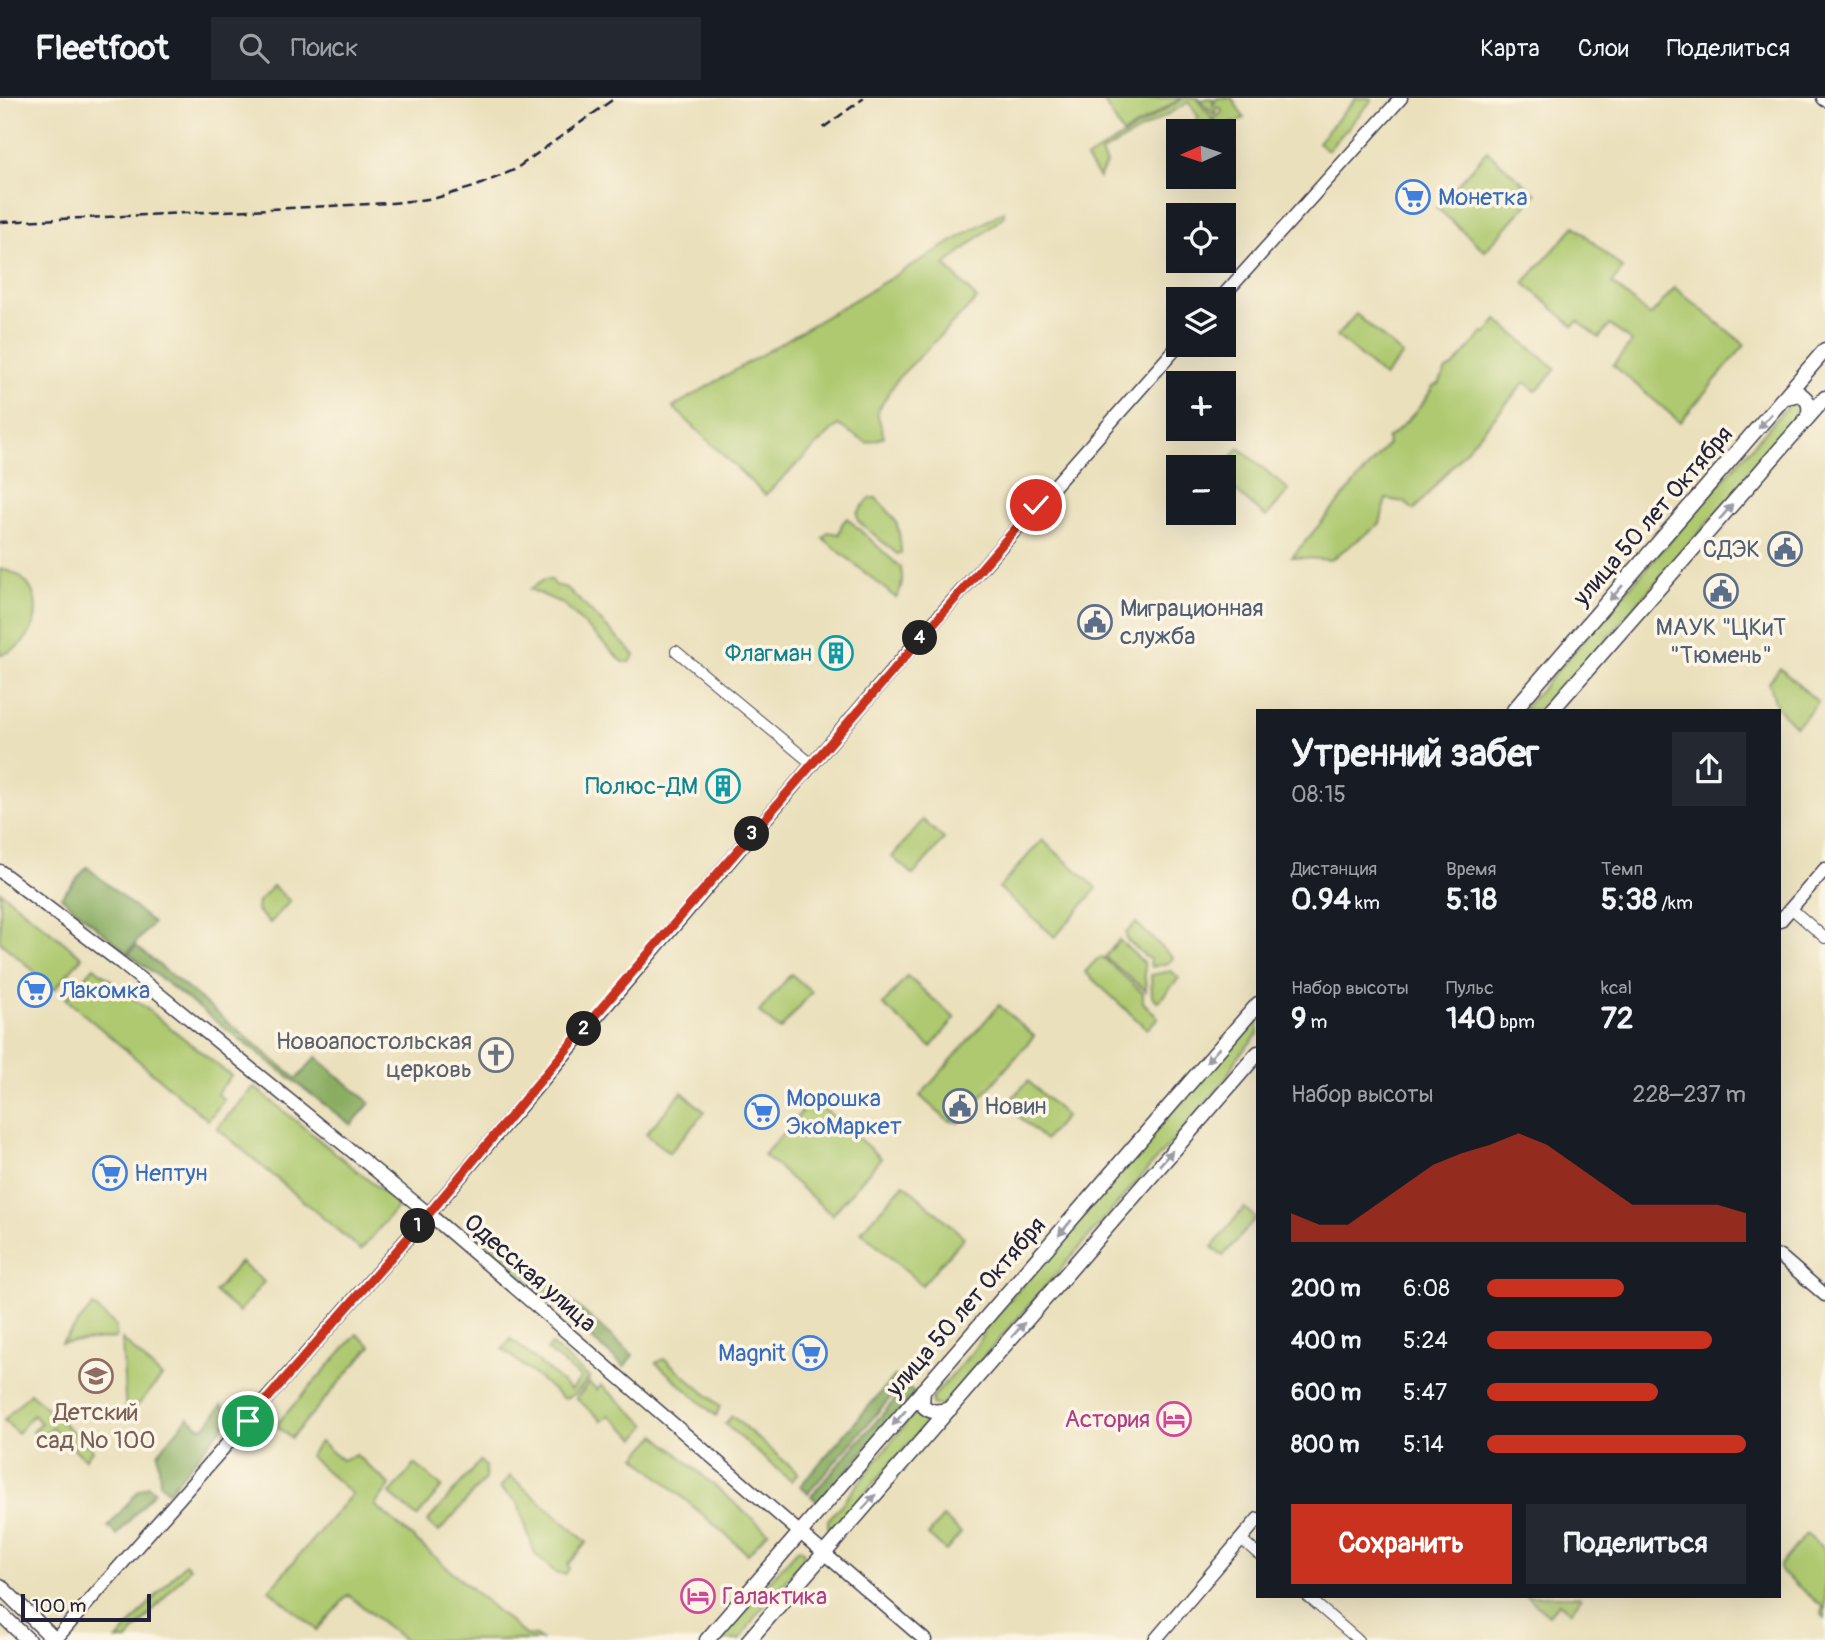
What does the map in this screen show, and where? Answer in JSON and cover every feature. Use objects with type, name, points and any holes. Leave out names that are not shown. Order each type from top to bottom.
[{"type":"main road","name":"улица 50 лет Октября","points":[[1515,709],[1825,350]]},
{"type":"main road","points":[[1787,397],[1800,394],[1806,398],[1810,403],[1808,417]]},
{"type":"main road","points":[[1553,709],[1825,398]]},
{"type":"main road","name":"улица 50 лет Октября","points":[[707,1640],[1256,1006]]},
{"type":"main road","points":[[749,1640],[1256,1055]]},
{"type":"main road","points":[[923,1390],[922,1404],[926,1409],[932,1412],[950,1409]]},
{"type":"main road","points":[[0,1586],[55,1640]]},
{"type":"main road","points":[[0,1614],[28,1640]]},
{"type":"street","points":[[1231,287],[1401,98]]},
{"type":"street","points":[[55,1640],[429,1214],[1023,519],[1168,357]]},
{"type":"street","points":[[676,651],[812,764]]},
{"type":"street","points":[[1781,920],[1825,869]]},
{"type":"street","name":"Одесская улица","points":[[0,871],[121,963],[429,1214],[925,1640]]},
{"type":"street","points":[[1791,908],[1825,938]]},
{"type":"street","points":[[1781,1257],[1825,1296]]},
{"type":"street","points":[[1155,1640],[1256,1522]]},
{"type":"street","points":[[1241,1539],[1256,1552]]},
{"type":"street","points":[[1309,1598],[1358,1640]]},
{"type":"green space","points":[[1110,98],[1181,98],[1123,134],[1104,102]]},
{"type":"green space","points":[[1184,98],[1199,98],[1198,101],[1213,118],[1198,119],[1189,102],[1101,153],[1106,164],[1099,178],[1086,159]]},
{"type":"green space","points":[[1217,98],[1232,98],[1244,118],[1236,122],[1236,119],[1215,119],[1222,112],[1221,108],[1216,107],[1215,115],[1200,100],[1213,99],[1213,105]]},
{"type":"green space","points":[[1356,98],[1372,100],[1328,150],[1318,142]]},
{"type":"green space","points":[[1487,151],[1536,194],[1485,251],[1437,208]]},
{"type":"green space","points":[[1004,211],[1004,216],[945,265],[977,299],[898,378],[877,412],[884,437],[867,443],[838,425],[765,495],[673,407]]},
{"type":"green space","points":[[1575,226],[1623,269],[1612,283],[1650,316],[1675,288],[1745,345],[1680,422],[1613,365],[1632,342],[1610,325],[1599,338],[1578,321],[1573,326],[1524,283]]},
{"type":"green space","points":[[1356,314],[1403,355],[1384,377],[1337,336]]},
{"type":"green space","points":[[1497,320],[1556,369],[1536,391],[1525,382],[1414,510],[1404,502],[1386,499],[1380,524],[1330,560],[1292,557],[1388,444],[1387,439],[1413,415],[1433,386],[1439,384],[1446,370],[1453,367]]},
{"type":"green space","points":[[1795,402],[1799,411],[1758,458],[1739,487],[1546,709],[1524,709],[1790,403]]},
{"type":"green space","points":[[1239,448],[1289,490],[1266,517],[1236,491],[1236,455],[1233,455]]},
{"type":"green space","points":[[870,498],[876,498],[896,522],[901,553],[897,554],[858,521],[857,513]]},
{"type":"green space","points":[[847,518],[900,567],[902,583],[896,598],[823,538],[828,532],[839,534]]},
{"type":"green space","points":[[0,569],[16,574],[27,584],[34,596],[36,610],[34,624],[27,637],[16,648],[0,655]]},
{"type":"green space","points":[[544,580],[552,580],[555,585],[567,588],[635,655],[630,662],[623,662],[563,604],[530,589]]},
{"type":"green space","points":[[1780,668],[1818,702],[1796,727],[1781,709],[1777,708],[1769,682]]},
{"type":"green space","points":[[923,820],[944,839],[913,875],[892,857]]},
{"type":"green space","points":[[1042,840],[1097,888],[1055,937],[999,888]]},
{"type":"green space","points":[[87,867],[153,923],[127,953],[61,897]]},
{"type":"green space","points":[[273,886],[290,901],[270,923],[257,911],[258,902]]},
{"type":"green space","points":[[0,891],[82,957],[55,989],[0,942]]},
{"type":"green space","points":[[1136,923],[1173,958],[1168,963],[1151,967],[1150,960],[1127,940],[1126,933]]},
{"type":"green space","points":[[1119,940],[1144,963],[1146,991],[1105,957]]},
{"type":"green space","points":[[136,946],[297,1079],[316,1057],[370,1103],[351,1125],[129,954]]},
{"type":"green space","points":[[1102,957],[1143,993],[1143,1002],[1158,1018],[1147,1029],[1085,972]]},
{"type":"green space","points":[[94,967],[231,1076],[217,1093],[224,1100],[208,1120],[66,999]]},
{"type":"green space","points":[[1171,971],[1179,978],[1158,1002],[1152,996],[1151,975]]},
{"type":"green space","points":[[791,974],[812,992],[780,1030],[759,1012]]},
{"type":"green space","points":[[907,976],[955,1018],[931,1047],[883,1005]]},
{"type":"green space","points":[[999,1005],[1034,1036],[959,1123],[947,1120],[920,1096]]},
{"type":"green space","points":[[1256,1015],[1256,1036],[1239,1055],[1223,1083],[941,1406],[932,1404],[932,1398],[974,1350],[988,1325]]},
{"type":"green space","points":[[1028,1081],[1066,1116],[1045,1140],[1006,1105]]},
{"type":"green space","points":[[254,1087],[399,1205],[361,1250],[217,1128]]},
{"type":"green space","points":[[682,1092],[705,1112],[669,1153],[646,1134]]},
{"type":"green space","points":[[813,1099],[881,1158],[832,1215],[764,1155]]},
{"type":"green space","points":[[904,1184],[964,1237],[922,1285],[861,1232]]},
{"type":"green space","points":[[1244,1208],[1256,1218],[1223,1256],[1212,1247]]},
{"type":"green space","points":[[491,1232],[633,1355],[624,1367],[475,1236]]},
{"type":"green space","points":[[240,1262],[264,1282],[239,1312],[215,1292]]},
{"type":"green space","points":[[93,1306],[116,1326],[116,1338],[61,1343]]},
{"type":"green space","points":[[357,1334],[371,1346],[291,1438],[276,1425]]},
{"type":"green space","points":[[122,1339],[162,1377],[126,1419]]},
{"type":"green space","points":[[511,1339],[571,1390],[581,1378],[547,1350],[551,1345],[590,1378],[575,1394],[564,1399],[503,1349]]},
{"type":"green space","points":[[663,1359],[720,1406],[716,1416],[656,1363]]},
{"type":"green space","points":[[895,1376],[903,1383],[808,1493],[800,1486]]},
{"type":"green space","points":[[589,1383],[597,1390],[601,1385],[647,1425],[636,1438],[609,1415],[602,1421],[576,1398]]},
{"type":"green space","points":[[907,1386],[915,1393],[819,1503],[811,1496]]},
{"type":"green space","points":[[30,1393],[93,1450],[85,1459],[52,1428],[41,1439],[33,1432],[41,1423],[33,1415],[17,1433],[4,1420]]},
{"type":"green space","points":[[222,1405],[231,1417],[168,1492],[160,1482],[158,1453],[188,1417],[199,1427],[205,1427]]},
{"type":"green space","points":[[919,1408],[932,1417],[835,1528],[828,1527],[828,1520]]},
{"type":"green space","points":[[732,1416],[798,1473],[791,1481],[725,1424]]},
{"type":"green space","points":[[656,1435],[768,1532],[748,1554],[636,1457]]},
{"type":"green space","points":[[320,1442],[342,1460],[356,1455],[390,1485],[375,1505],[525,1635],[536,1636],[541,1640],[404,1640],[348,1595],[317,1630],[269,1590],[352,1494],[309,1456]]},
{"type":"green space","points":[[480,1461],[486,1467],[485,1479],[439,1532],[427,1522]]},
{"type":"green space","points":[[415,1464],[442,1487],[417,1517],[390,1494]]},
{"type":"green space","points":[[510,1476],[587,1542],[568,1564],[569,1569],[565,1574],[557,1574],[535,1554],[518,1503],[500,1488]]},
{"type":"green space","points":[[148,1486],[155,1491],[117,1535],[108,1527],[138,1491]]},
{"type":"green space","points":[[943,1517],[961,1533],[946,1551],[928,1535]]},
{"type":"green space","points":[[1806,1534],[1825,1550],[1825,1618],[1821,1613],[1823,1607],[1781,1572],[1781,1564]]},
{"type":"green space","points":[[798,1549],[803,1550],[805,1558],[757,1614],[740,1640],[718,1640]]},
{"type":"green space","points":[[185,1563],[190,1568],[127,1640],[117,1640]]},
{"type":"green space","points":[[1528,1598],[1581,1598],[1570,1612],[1559,1603],[1549,1615]]},
{"type":"railway","points":[[0,222],[392,203],[436,198],[474,187],[514,170],[615,98]]},
{"type":"railway","points":[[823,128],[864,98]]},
{"type":"place","name":"Монетка","points":[[1413,197]]},
{"type":"place","name":"СДЭК","points":[[1785,549]]},
{"type":"place","name":"МАУК \"ЦКиТ \"Тюмень\"","points":[[1721,591]]},
{"type":"place","name":"Миграционная служба","points":[[1095,622]]},
{"type":"place","name":"Флагман","points":[[836,653]]},
{"type":"place","name":"Полюс-ДМ","points":[[723,786]]},
{"type":"place","name":"Лакомка","points":[[35,990]]},
{"type":"place","name":"Новоапостольская церковь","points":[[496,1055]]},
{"type":"place","name":"Новин","points":[[960,1106]]},
{"type":"place","name":"Морошка ЭкоМаркет","points":[[762,1112]]},
{"type":"place","name":"Нептун","points":[[110,1173]]},
{"type":"place","name":"Magnit","points":[[810,1353]]},
{"type":"place","name":"Детский сад № 100","points":[[96,1376]]},
{"type":"place","name":"Астория","points":[[1174,1419]]},
{"type":"place","name":"Галактика","points":[[698,1596]]},
{"type":"route","points":[[248,1421],[1036,505]]}]
